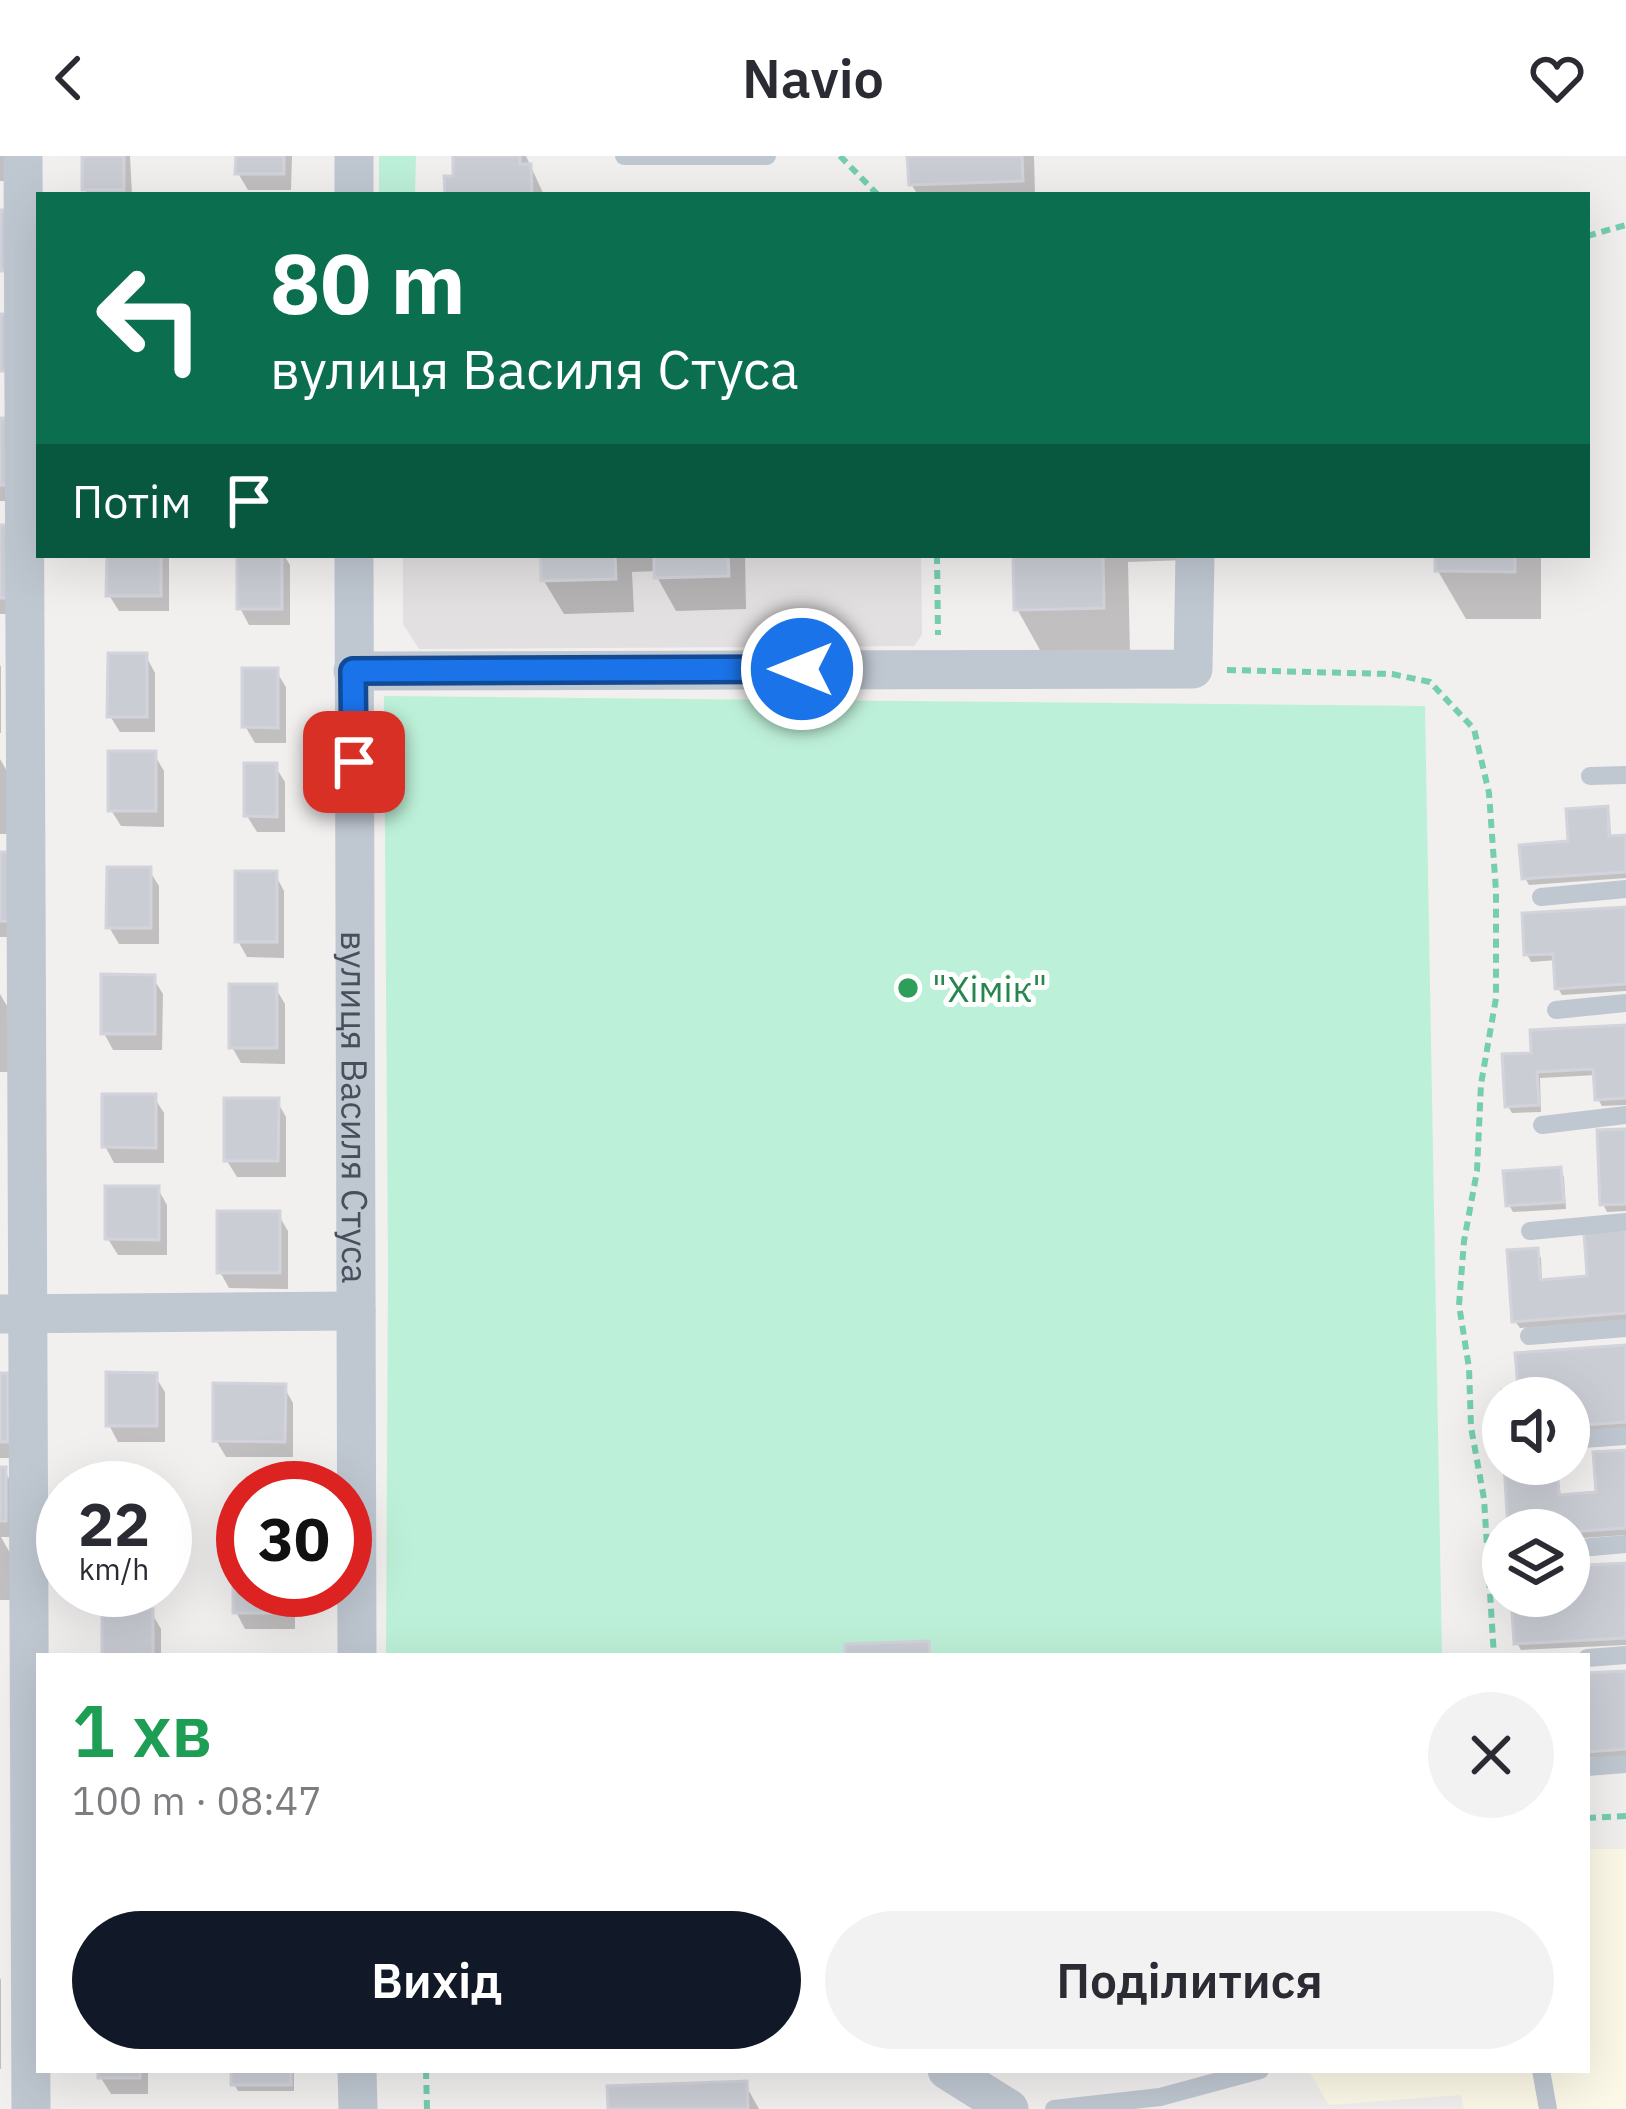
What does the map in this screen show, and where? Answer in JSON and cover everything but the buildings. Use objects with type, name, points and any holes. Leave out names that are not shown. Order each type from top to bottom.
[{"type":"street","points":[[23,156],[14,1649],[31,2109]]},
{"type":"street","points":[[354,156],[354,192]]},
{"type":"street","name":"вулиця Василя Стуса","points":[[354,558],[356,1653]]},
{"type":"street","points":[[353,671],[1193,669],[1195,558]]},
{"type":"street","points":[[15,1313],[356,1311]]},
{"type":"street","points":[[357,2073],[358,2109]]},
{"type":"street","points":[[952,2073],[1010,2109]]},
{"type":"lane","points":[[624,156],[767,156]]},
{"type":"lane","points":[[1590,776],[1626,775]]},
{"type":"lane","points":[[1541,896],[1626,889]]},
{"type":"lane","points":[[1556,1010],[1626,1003]]},
{"type":"lane","points":[[1542,1125],[1626,1115]]},
{"type":"lane","points":[[1530,1231],[1626,1222]]},
{"type":"lane","points":[[1528,1336],[1626,1328]]},
{"type":"lane","points":[[1590,1439],[1626,1436]]},
{"type":"lane","points":[[1590,1547],[1626,1544]]},
{"type":"lane","points":[[1590,1658],[1626,1655]]},
{"type":"lane","points":[[1590,1767],[1626,1764]]},
{"type":"lane","points":[[1054,2109],[1160,2097],[1249,2073]]},
{"type":"lane","points":[[1542,2073],[1548,2109]]},
{"type":"path","points":[[840,156],[875,192]]},
{"type":"path","points":[[1590,235],[1626,225]]},
{"type":"path","points":[[937,558],[938,669]]},
{"type":"path","points":[[1193,669],[1392,674],[1430,682],[1474,729],[1489,794],[1496,891],[1496,998],[1481,1084],[1477,1171],[1464,1241],[1460,1305],[1471,1427],[1484,1499],[1494,1653]]},
{"type":"path","points":[[1590,1818],[1626,1816]]},
{"type":"path","points":[[426,2073],[427,2109]]},
{"type":"shaded area","points":[[403,558],[921,558],[922,635],[914,646],[419,649],[403,624]]},
{"type":"shaded area","points":[[1590,1849],[1626,1849],[1626,2109],[1464,2109],[1461,2095],[1329,2105],[1310,2073],[1590,2073]]},
{"type":"green space","points":[[379,156],[416,156],[415,192],[379,192]]},
{"type":"green space","name":"\"Хімік\"","points":[[384,696],[1425,706],[1442,1653],[386,1653]]},
{"type":"place","name":"\"Хімік\"","points":[[908,988]]},
{"type":"route","points":[[354,762],[353,671],[802,669]]}]
